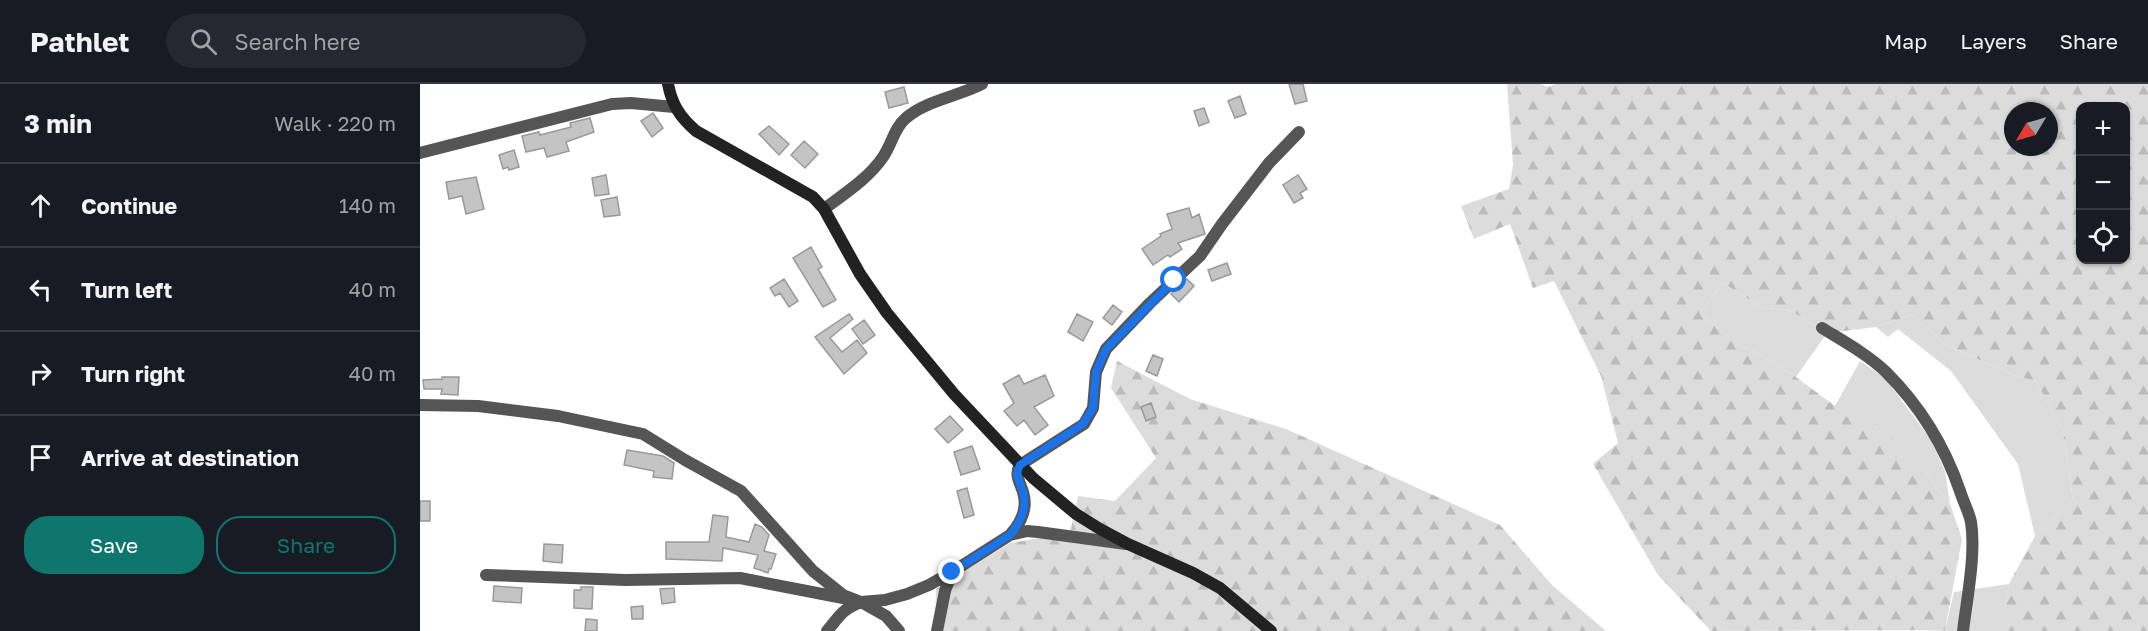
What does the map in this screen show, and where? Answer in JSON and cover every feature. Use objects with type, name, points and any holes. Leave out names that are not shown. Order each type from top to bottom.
[{"type":"street","points":[[668,84],[674,107],[683,120],[696,131],[813,197],[824,209],[860,274],[887,313],[954,394],[1020,465],[1052,495],[1076,514],[1128,544],[1193,573],[1220,588],[1271,631]]},
{"type":"street","points":[[824,209],[876,166],[884,156],[899,125],[907,117],[920,109],[982,84]]},
{"type":"street","points":[[420,153],[612,104],[631,103],[674,107]]},
{"type":"street","points":[[1010,535],[1021,519],[1025,508],[1024,494],[1017,474],[1020,465],[1083,424],[1093,408],[1096,372],[1106,349],[1200,256],[1269,163],[1299,132]]},
{"type":"street","points":[[1822,327],[1884,371],[1909,398],[1951,463],[1971,521],[1972,563],[1963,631]]},
{"type":"street","points":[[420,405],[478,406],[558,416],[643,434],[741,491],[813,571],[843,595],[886,616],[899,631]]},
{"type":"street","points":[[827,631],[840,614],[850,606],[907,594],[952,572],[1010,535],[1027,531],[1128,544]]},
{"type":"street","points":[[937,631],[945,591],[952,572]]},
{"type":"street","points":[[486,575],[626,580],[740,578],[861,602]]},
{"type":"green space","points":[[1507,84],[1541,84],[1548,87],[1555,84],[2148,84],[2148,631],[2005,631],[2003,618],[2009,584],[2035,536],[2073,500],[2063,431],[2036,381],[2016,376],[1946,345],[1912,315],[1876,327],[1827,333],[1791,311],[1761,307],[1723,283],[1700,313],[1738,345],[1758,353],[1835,406],[1876,424],[1922,468],[1950,504],[1962,539],[1945,630],[1711,631],[1658,575],[1593,464],[1618,443],[1601,376],[1554,281],[1533,288],[1510,224],[1474,239],[1461,206],[1509,189],[1513,165]]},
{"type":"green space","points":[[1723,283],[1761,307],[1791,311],[1827,333],[1796,377],[1758,353],[1738,345],[1700,313]]},
{"type":"green space","points":[[1912,315],[1946,345],[2016,376],[2036,381],[2063,431],[2073,500],[2035,536],[2018,464],[1951,371],[1898,329],[1888,337],[1876,327]]},
{"type":"green space","points":[[1117,361],[1190,399],[1286,429],[1500,525],[1552,585],[1606,631],[935,631],[936,589],[1010,543],[1070,533],[1078,496],[1115,501],[1156,458],[1111,388]]},
{"type":"green space","points":[[1860,361],[1885,378],[1931,440],[1945,471],[1950,504],[1922,468],[1835,406]]},
{"type":"green space","points":[[2009,584],[2003,618],[2005,631],[1919,631],[1945,630],[1954,592]]},
{"type":"building","points":[[1289,84],[1303,84],[1307,101],[1295,104]]},
{"type":"building","points":[[904,87],[908,103],[889,108],[885,92]]},
{"type":"building","points":[[1240,96],[1246,114],[1235,118],[1228,101]]},
{"type":"building","points":[[1204,108],[1209,122],[1199,126],[1194,111]]},
{"type":"building","points":[[653,113],[663,128],[652,137],[641,121]]},
{"type":"building","points":[[590,118],[594,132],[566,142],[569,151],[547,157],[544,148],[526,152],[522,136],[539,132],[540,135],[571,127],[570,123]]},
{"type":"building","points":[[769,126],[789,144],[779,155],[759,134]]},
{"type":"building","points":[[804,141],[818,154],[805,168],[791,155]]},
{"type":"building","points":[[514,150],[519,167],[503,169],[499,155]]},
{"type":"building","points":[[606,175],[609,194],[595,196],[592,178]]},
{"type":"building","points":[[1298,175],[1307,189],[1300,193],[1303,198],[1294,203],[1283,185]]},
{"type":"building","points":[[476,177],[484,209],[466,214],[462,196],[449,199],[446,182]]},
{"type":"building","points":[[617,197],[620,215],[604,217],[601,200]]},
{"type":"building","points":[[1189,208],[1192,218],[1199,214],[1205,234],[1178,243],[1182,249],[1153,265],[1142,249],[1161,236],[1160,234],[1172,229],[1167,214]]},
{"type":"building","points":[[811,247],[822,267],[818,269],[836,300],[823,307],[793,258]]},
{"type":"building","points":[[1227,263],[1231,274],[1212,281],[1208,270]]},
{"type":"building","points":[[784,279],[798,301],[789,307],[780,293],[775,296],[770,288]]},
{"type":"building","points":[[1187,279],[1194,286],[1179,302],[1171,294]]},
{"type":"building","points":[[1113,305],[1122,312],[1112,325],[1103,318]]},
{"type":"building","points":[[849,314],[853,319],[830,338],[842,352],[857,340],[867,353],[844,374],[815,337]]},
{"type":"building","points":[[1077,314],[1093,322],[1083,341],[1068,332]]},
{"type":"building","points":[[864,320],[875,335],[863,344],[852,329]]},
{"type":"building","points":[[1153,355],[1163,359],[1157,376],[1146,371]]},
{"type":"building","points":[[1019,375],[1024,384],[1045,375],[1054,396],[1034,407],[1048,425],[1035,435],[1024,420],[1017,426],[1004,411],[1014,403],[1003,384]]},
{"type":"building","points":[[442,377],[459,377],[458,395],[441,394],[442,389],[424,389],[423,380],[442,379]]},
{"type":"building","points":[[1151,403],[1156,417],[1146,421],[1141,407]]},
{"type":"building","points":[[950,416],[963,430],[948,443],[935,429]]},
{"type":"building","points":[[972,446],[980,469],[961,475],[954,452]]},
{"type":"building","points":[[627,450],[663,456],[674,463],[672,479],[653,477],[654,471],[624,465]]},
{"type":"building","points":[[967,488],[974,515],[964,518],[957,491]]},
{"type":"building","points":[[420,501],[430,501],[430,521],[420,521]]},
{"type":"building","points":[[713,515],[728,517],[726,537],[749,542],[755,524],[762,527],[769,535],[764,551],[776,554],[768,573],[754,568],[758,555],[723,548],[722,561],[666,559],[666,542],[709,542]]},
{"type":"building","points":[[544,544],[563,545],[562,563],[543,561]]},
{"type":"building","points":[[494,586],[522,588],[521,603],[493,601]]},
{"type":"building","points":[[581,587],[593,587],[592,609],[574,608],[574,590],[581,590]]},
{"type":"building","points":[[674,588],[675,602],[662,604],[660,589]]},
{"type":"building","points":[[643,606],[643,619],[632,619],[631,607]]},
{"type":"building","points":[[586,619],[597,620],[597,631],[585,631]]},
{"type":"route","points":[[952,572],[1010,535],[1017,528],[1025,508],[1024,494],[1017,474],[1020,465],[1077,429],[1089,418],[1096,394],[1096,372],[1106,349],[1174,280]]}]
